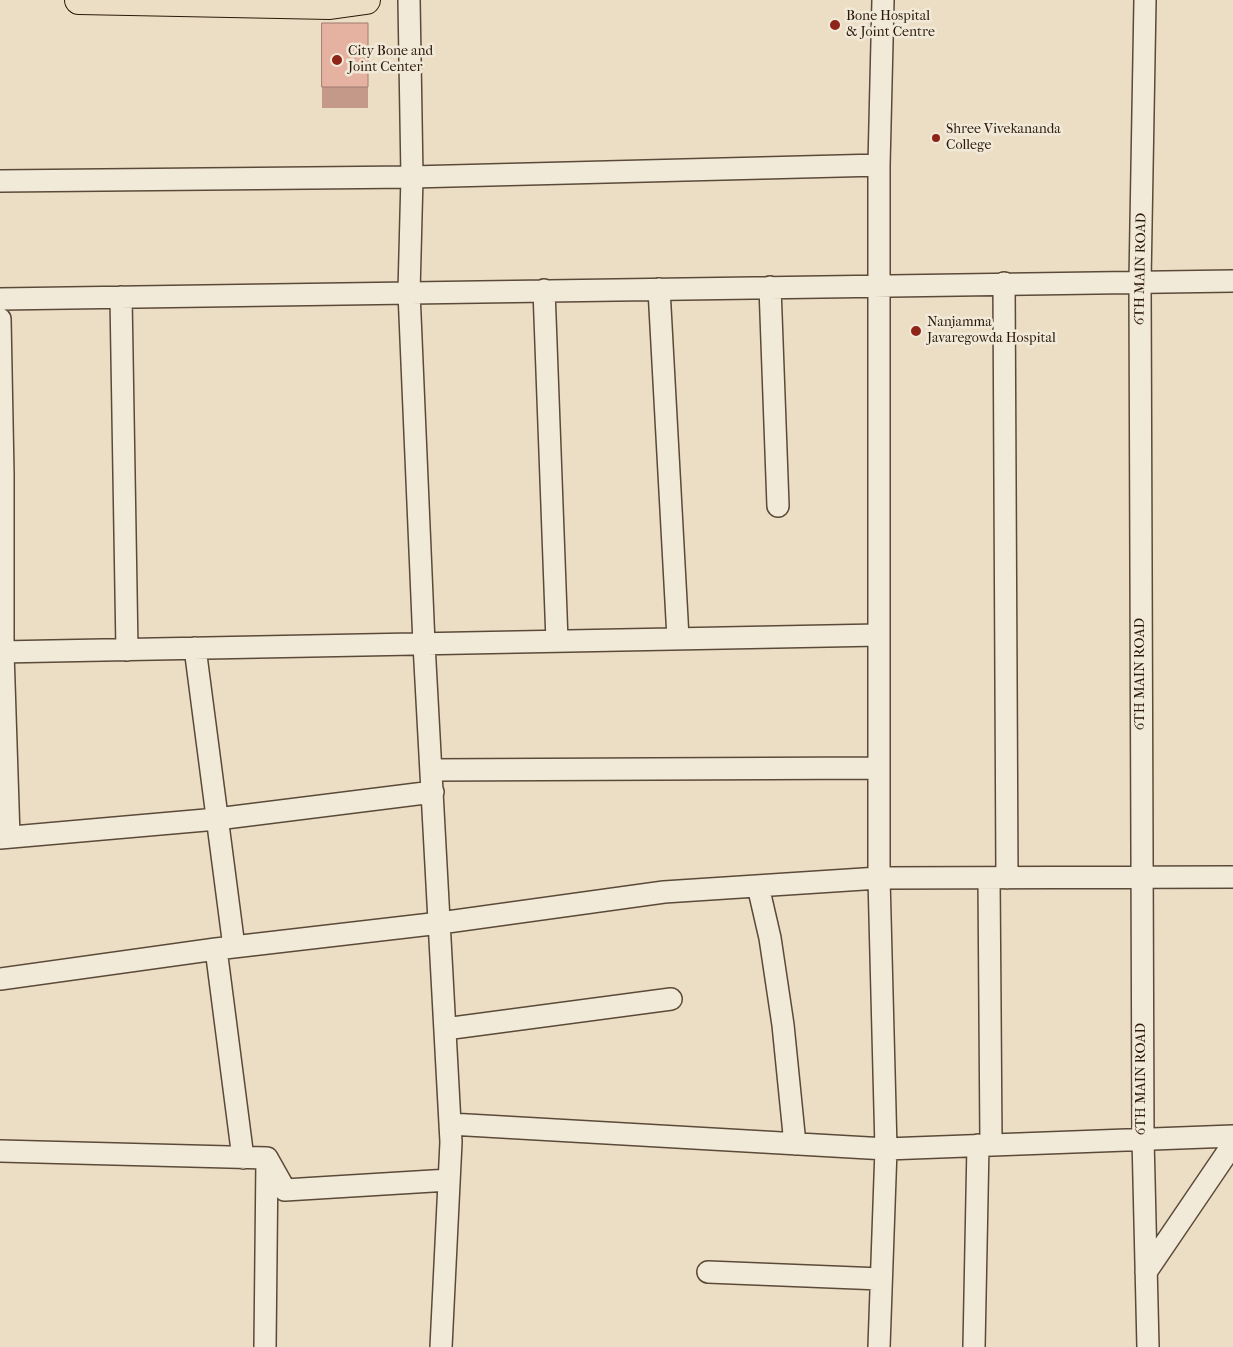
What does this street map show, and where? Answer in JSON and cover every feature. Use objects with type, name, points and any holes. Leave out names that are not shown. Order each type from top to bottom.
[{"type":"main road","points":[[79,0],[330,5],[366,0]]},
{"type":"street","points":[[410,0],[412,177],[409,292],[424,644],[451,1142],[441,1347]]},
{"type":"street","points":[[879,1347],[886,1149],[879,878],[878,165],[884,0]]},
{"type":"street","name":"6TH MAIN ROAD","points":[[1145,0],[1140,281],[1142,1138],[1148,1347]]},
{"type":"street","points":[[0,181],[412,177],[878,165]]},
{"type":"street","points":[[0,299],[1233,280]]},
{"type":"street","points":[[974,1347],[998,878],[1004,283]]},
{"type":"street","points":[[770,287],[778,506]]},
{"type":"street","points":[[659,289],[678,638]]},
{"type":"street","points":[[544,290],[557,641]]},
{"type":"street","points":[[121,297],[127,650]]},
{"type":"street","points":[[0,319],[3,474],[1,652],[5,837],[217,819],[433,792]]},
{"type":"street","points":[[1,652],[879,634]]},
{"type":"street","points":[[195,648],[217,819],[225,948],[243,1158]]},
{"type":"street","points":[[431,770],[879,768]]},
{"type":"street","points":[[0,979],[225,948],[440,923],[664,892],[879,878],[1233,877]]},
{"type":"street","points":[[758,886],[770,938],[783,1025],[794,1144]]},
{"type":"street","points":[[445,1029],[671,999]]},
{"type":"street","points":[[450,1124],[886,1149],[1233,1136]]},
{"type":"street","points":[[1146,1272],[1233,1144]]},
{"type":"street","points":[[0,1151],[267,1158]]},
{"type":"street","points":[[267,1158],[286,1190],[449,1180]]},
{"type":"street","points":[[265,1347],[267,1158]]},
{"type":"street","points":[[708,1272],[881,1279]]},
{"type":"building","points":[[322,23],[368,23],[368,87],[322,87]]},
{"type":"place","name":"Bone Hospital & Joint Centre","points":[[835,25]]},
{"type":"place","name":"City Bone and Joint Center","points":[[337,60]]},
{"type":"place","name":"Shree Vivekananda College","points":[[936,138]]},
{"type":"place","name":"Nanjamma Javaregowda Hospital","points":[[916,331]]}]
